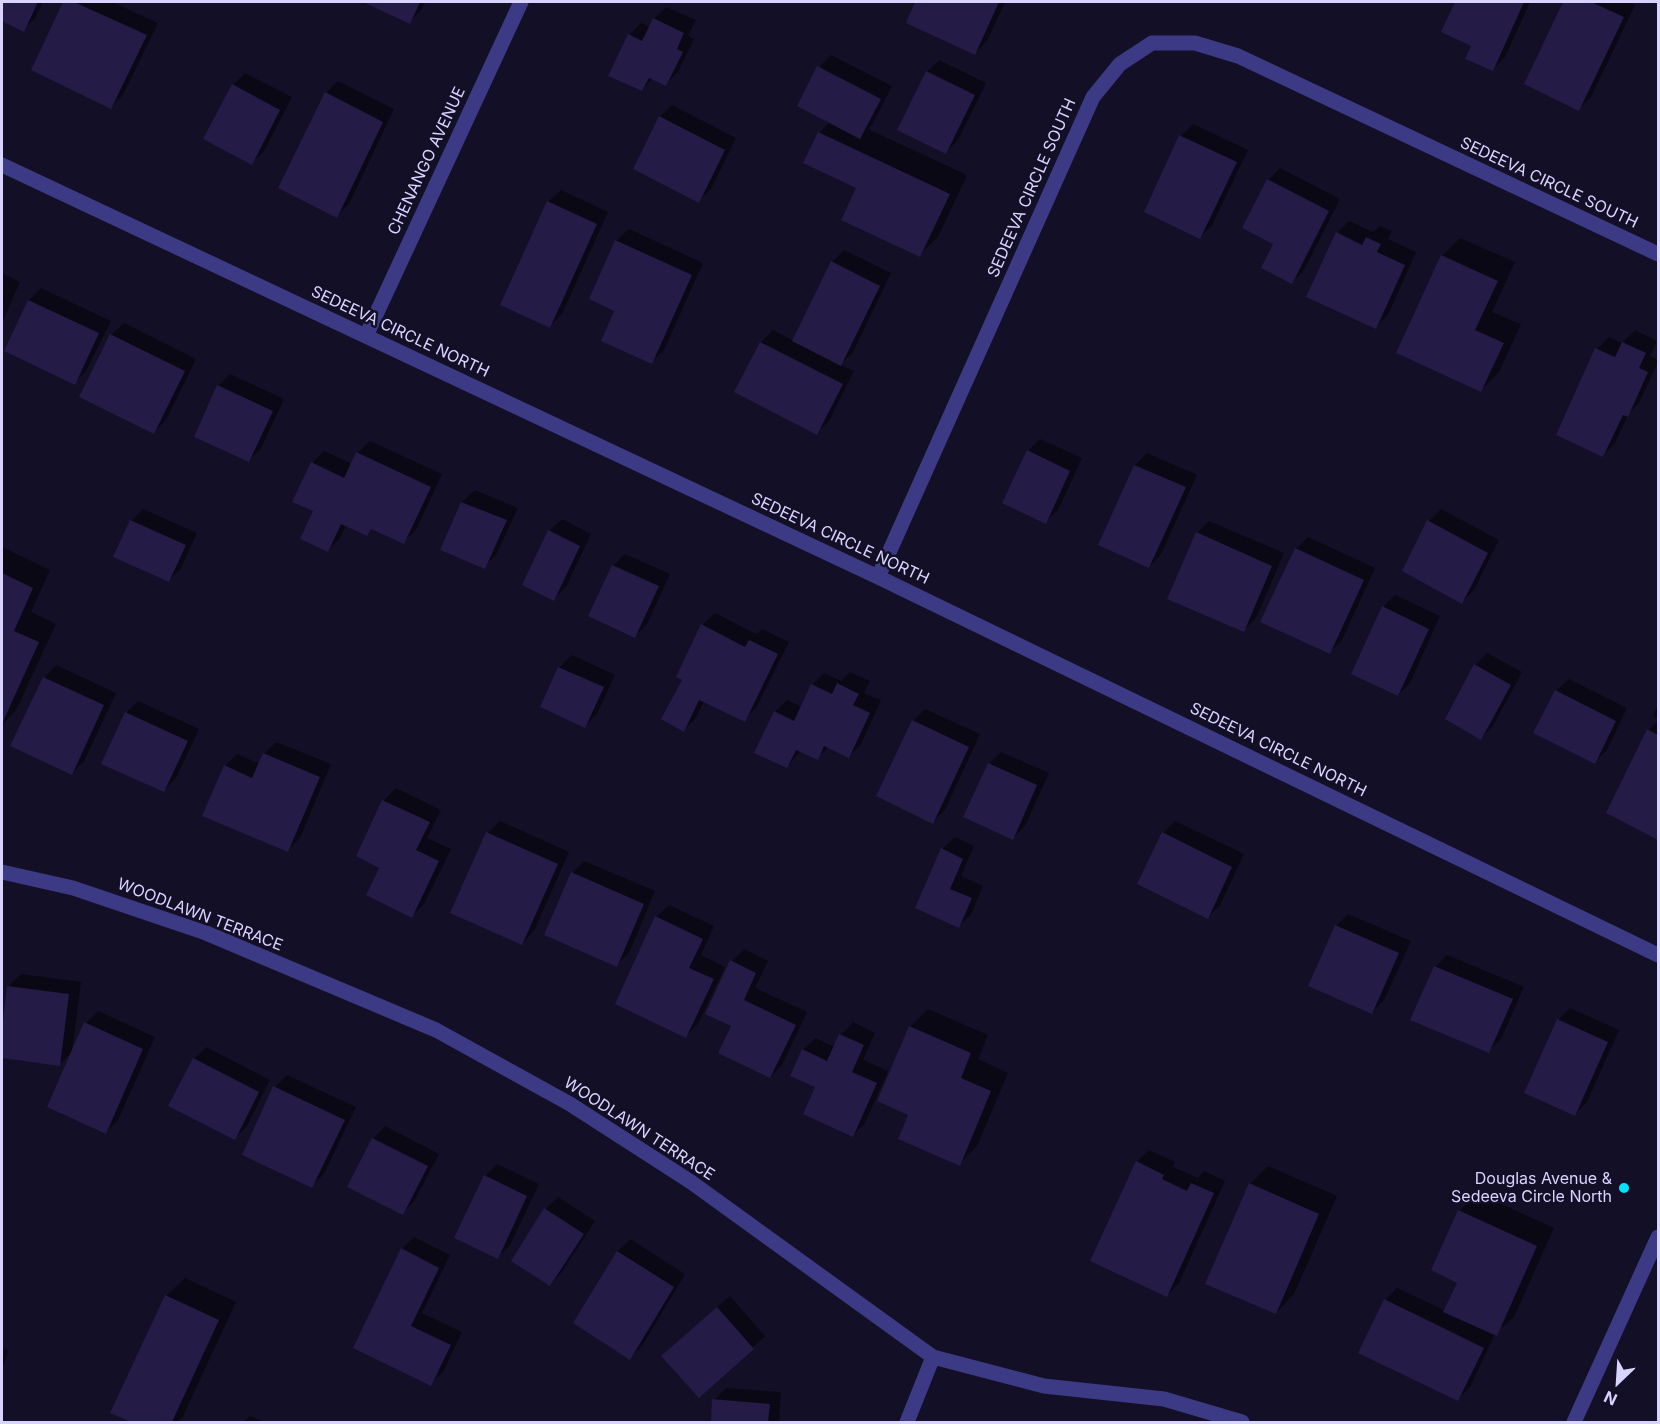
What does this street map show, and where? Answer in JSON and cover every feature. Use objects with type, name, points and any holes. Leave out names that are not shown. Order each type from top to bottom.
[{"type":"street","name":"CHENANGO AVENUE","points":[[366,336],[521,2]]},
{"type":"street","name":"SEDEEVA CIRCLE SOUTH","points":[[878,577],[1093,97],[1120,64],[1152,43],[1195,43],[1238,56],[1659,254]]},
{"type":"street","name":"SEDEEVA CIRCLE NORTH","points":[[2,165],[878,577],[1659,955]]},
{"type":"street","name":"WOODLAWN TERRACE","points":[[2,872],[73,888],[206,933],[436,1030],[570,1104],[691,1182],[933,1357],[1044,1386],[1164,1399],[1242,1422]]},
{"type":"street","points":[[1574,1422],[1659,1237]]},
{"type":"street","points":[[907,1422],[933,1357]]},
{"type":"building","points":[[2,2],[38,2],[24,32],[2,21]]},
{"type":"building","points":[[63,2],[74,2],[147,35],[111,109],[31,70]]},
{"type":"building","points":[[363,2],[420,2],[410,24]]},
{"type":"building","points":[[915,2],[999,2],[975,55],[906,23]]},
{"type":"building","points":[[1455,2],[1524,2],[1493,71],[1465,59],[1471,46],[1441,32]]},
{"type":"building","points":[[1563,2],[1591,2],[1624,17],[1579,111],[1524,84]]},
{"type":"building","points":[[653,18],[684,33],[677,49],[683,52],[666,86],[649,78],[642,91],[608,76],[628,34],[642,41]]},
{"type":"building","points":[[817,66],[881,99],[860,139],[797,106]]},
{"type":"building","points":[[926,71],[975,95],[946,154],[897,130]]},
{"type":"building","points":[[232,84],[280,110],[252,165],[203,139]]},
{"type":"building","points":[[325,92],[383,122],[337,218],[278,188]]},
{"type":"building","points":[[659,116],[725,150],[699,203],[633,169]]},
{"type":"building","points":[[818,132],[950,194],[920,257],[841,220],[856,188],[803,163]]},
{"type":"building","points":[[1179,135],[1237,162],[1200,239],[1144,212]]},
{"type":"building","points":[[1267,179],[1329,211],[1292,284],[1261,268],[1273,244],[1242,228]]},
{"type":"building","points":[[547,201],[597,224],[550,328],[500,305]]},
{"type":"building","points":[[1336,232],[1362,245],[1366,237],[1381,244],[1377,252],[1405,265],[1376,329],[1306,297]]},
{"type":"building","points":[[615,240],[692,275],[652,364],[601,341],[614,311],[589,299]]},
{"type":"building","points":[[1441,255],[1498,281],[1475,330],[1504,343],[1481,392],[1396,353]]},
{"type":"building","points":[[831,261],[880,286],[841,366],[792,341]]},
{"type":"building","points":[[28,300],[99,333],[75,385],[4,351]]},
{"type":"building","points":[[110,334],[185,371],[154,434],[79,397]]},
{"type":"building","points":[[760,342],[843,384],[817,435],[734,392]]},
{"type":"building","points":[[1622,342],[1646,353],[1639,368],[1648,372],[1628,417],[1623,415],[1603,457],[1556,435],[1595,348],[1615,357]]},
{"type":"building","points":[[217,385],[273,411],[249,462],[194,437]]},
{"type":"building","points":[[1027,450],[1070,471],[1046,524],[1002,503]]},
{"type":"building","points":[[356,452],[431,487],[404,544],[371,529],[367,536],[341,524],[328,552],[300,539],[313,511],[292,502],[311,462],[344,478]]},
{"type":"building","points":[[1134,465],[1186,487],[1149,568],[1098,545]]},
{"type":"building","points":[[461,502],[507,520],[485,569],[440,550]]},
{"type":"building","points":[[130,520],[186,545],[169,582],[113,557]]},
{"type":"building","points":[[1427,520],[1488,553],[1462,604],[1402,571]]},
{"type":"building","points":[[548,530],[580,546],[554,601],[522,585]]},
{"type":"building","points":[[1196,532],[1272,566],[1244,632],[1167,599]]},
{"type":"building","points":[[1295,548],[1364,580],[1330,654],[1260,622]]},
{"type":"building","points":[[612,565],[659,586],[635,638],[588,616]]},
{"type":"building","points":[[2,573],[33,588],[14,631],[39,642],[2,724]]},
{"type":"building","points":[[1382,606],[1429,629],[1398,696],[1351,674]]},
{"type":"building","points":[[701,624],[745,647],[749,640],[778,654],[745,722],[699,700],[684,732],[661,719],[682,680],[676,677]]},
{"type":"building","points":[[1474,664],[1511,685],[1481,740],[1445,719]]},
{"type":"building","points":[[558,667],[604,687],[585,728],[540,707]]},
{"type":"building","points":[[43,677],[104,705],[72,775],[10,746]]},
{"type":"building","points":[[837,683],[859,694],[853,705],[870,713],[849,758],[824,746],[818,760],[796,750],[787,768],[754,753],[774,711],[794,721],[811,684],[832,694]]},
{"type":"building","points":[[1555,690],[1616,721],[1595,764],[1533,733]]},
{"type":"building","points":[[125,712],[188,741],[164,792],[101,764]]},
{"type":"building","points":[[912,720],[969,747],[933,824],[876,796]]},
{"type":"building","points":[[1647,729],[1658,735],[1658,840],[1606,813]]},
{"type":"building","points":[[263,753],[320,777],[288,852],[202,816],[224,765],[252,778]]},
{"type":"building","points":[[988,763],[1037,785],[1013,840],[963,817]]},
{"type":"building","points":[[382,800],[430,822],[416,850],[439,861],[412,918],[366,895],[379,868],[356,856]]},
{"type":"building","points":[[486,832],[558,864],[522,945],[450,913]]},
{"type":"building","points":[[1162,832],[1232,867],[1208,919],[1137,884]]},
{"type":"building","points":[[941,848],[963,859],[950,889],[972,898],[959,928],[915,908]]},
{"type":"building","points":[[571,872],[644,904],[617,967],[544,935]]},
{"type":"building","points":[[655,916],[703,939],[689,968],[714,979],[686,1038],[615,1004]]},
{"type":"building","points":[[1335,925],[1399,953],[1372,1014],[1308,986]]},
{"type":"building","points":[[730,960],[756,973],[744,1000],[796,1025],[770,1078],[718,1053],[731,1026],[705,1014]]},
{"type":"building","points":[[1434,966],[1513,999],[1489,1053],[1410,1020]]},
{"type":"building","points":[[7,986],[69,994],[60,1066],[2,1058],[2,1029]]},
{"type":"building","points":[[1557,1019],[1608,1042],[1575,1116],[1524,1093]]},
{"type":"building","points":[[84,1022],[143,1049],[106,1134],[47,1107]]},
{"type":"building","points":[[909,1026],[971,1053],[961,1078],[991,1091],[960,1166],[898,1139],[908,1115],[877,1101]]},
{"type":"building","points":[[839,1034],[864,1045],[852,1072],[877,1083],[853,1137],[803,1114],[815,1087],[790,1076],[802,1049],[827,1061]]},
{"type":"building","points":[[193,1058],[259,1092],[235,1140],[168,1106]]},
{"type":"building","points":[[273,1086],[345,1120],[312,1188],[242,1155]]},
{"type":"building","points":[[372,1138],[428,1166],[403,1215],[347,1187]]},
{"type":"building","points":[[1136,1161],[1164,1175],[1162,1179],[1187,1191],[1191,1183],[1214,1193],[1167,1297],[1090,1261]]},
{"type":"building","points":[[484,1175],[527,1196],[498,1259],[454,1238]]},
{"type":"building","points":[[1249,1183],[1319,1214],[1276,1314],[1205,1284]]},
{"type":"building","points":[[544,1208],[584,1234],[550,1286],[511,1261]]},
{"type":"building","points":[[1458,1210],[1537,1246],[1497,1336],[1443,1312],[1457,1283],[1431,1270]]},
{"type":"building","points":[[401,1248],[439,1268],[411,1326],[451,1345],[431,1386],[353,1348]]},
{"type":"building","points":[[617,1251],[674,1287],[630,1360],[573,1323]]},
{"type":"building","points":[[165,1295],[219,1320],[172,1422],[131,1422],[110,1413]]},
{"type":"building","points":[[1384,1299],[1484,1348],[1458,1401],[1358,1353]]},
{"type":"building","points":[[717,1307],[754,1349],[699,1398],[661,1356]]},
{"type":"building","points":[[712,1399],[770,1404],[768,1422],[711,1422]]},
{"type":"place","name":"Douglas Avenue & Sedeeva Circle North","points":[[1624,1188]]}]
